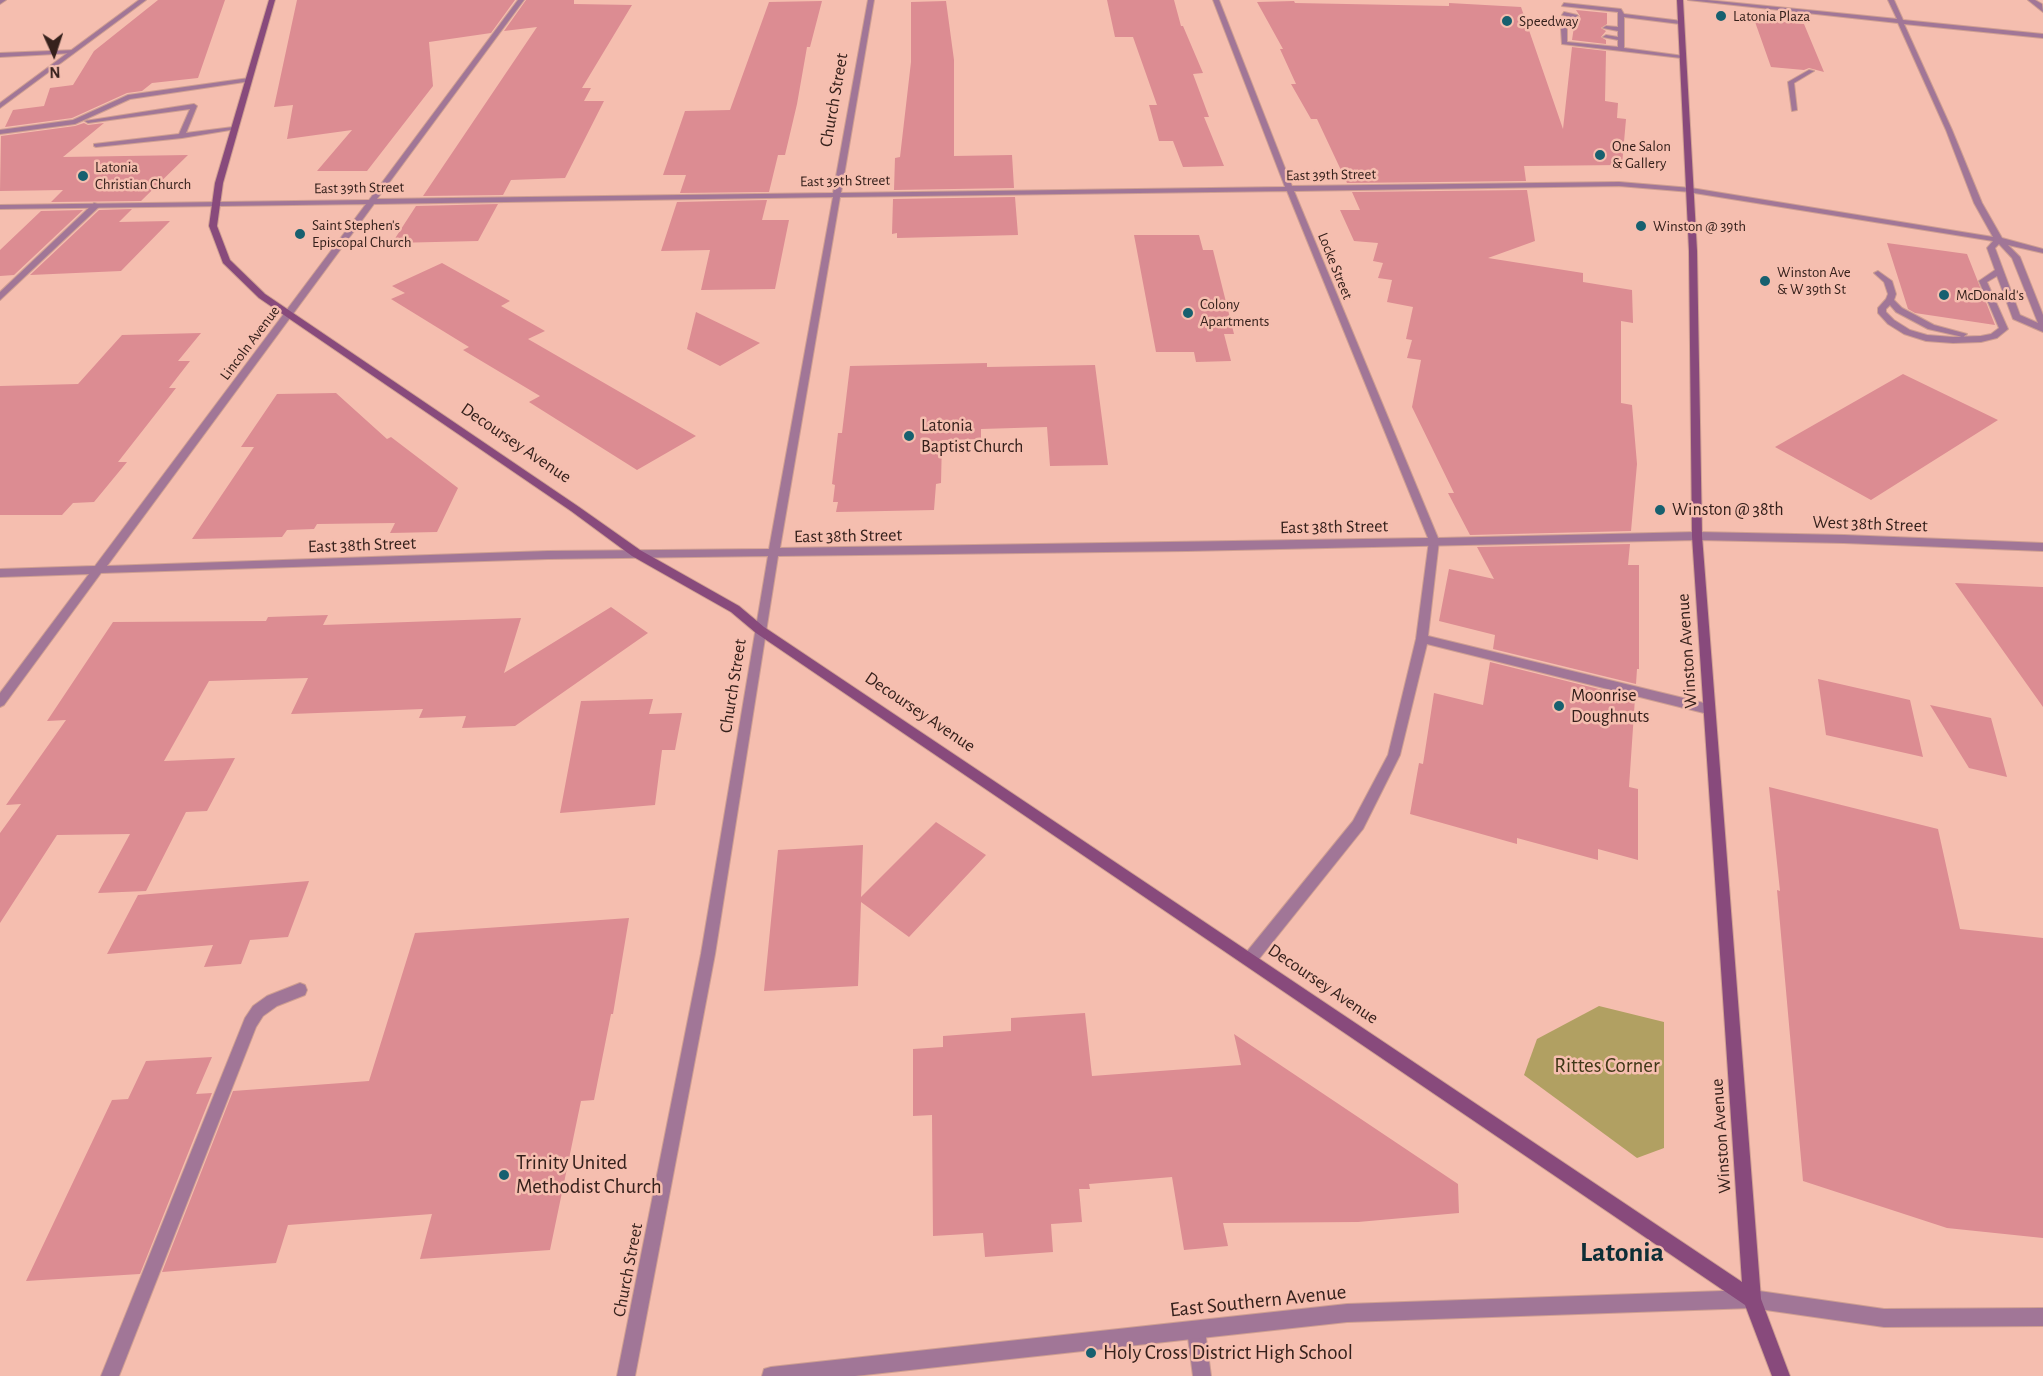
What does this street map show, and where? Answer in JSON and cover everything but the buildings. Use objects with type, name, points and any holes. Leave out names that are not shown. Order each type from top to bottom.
[{"type":"main road","name":"Decoursey Avenue","points":[[272,0],[233,129],[219,183],[213,226],[226,261],[262,296],[575,508],[636,553],[735,609],[760,630],[1752,1299]]},
{"type":"main road","name":"Winston Avenue","points":[[1680,0],[1681,56],[1691,190],[1697,536],[1752,1299]]},
{"type":"main road","points":[[1752,1299],[1781,1376]]},
{"type":"street","points":[[0,106],[143,0]]},
{"type":"street","name":"Lincoln Avenue","points":[[0,702],[520,0]]},
{"type":"street","name":"Church Street","points":[[626,1376],[708,954],[773,553],[871,0]]},
{"type":"street","name":"Locke Street","points":[[1216,0],[1290,189],[1434,542]]},
{"type":"street","points":[[1691,0],[2043,36]]},
{"type":"street","points":[[1892,0],[1978,203],[1999,240],[2016,257],[2043,327]]},
{"type":"street","points":[[2031,0],[2040,5],[2043,10]]},
{"type":"street","points":[[1575,16],[1564,16],[1563,2],[1621,11],[1619,19],[1621,50]]},
{"type":"street","points":[[1619,19],[1680,22]]},
{"type":"street","points":[[1606,28],[1621,29]]},
{"type":"street","points":[[1575,34],[1564,30],[1564,43],[1681,56]]},
{"type":"street","points":[[1606,37],[1621,39]]},
{"type":"street","points":[[0,54],[73,51]]},
{"type":"street","points":[[1794,110],[1791,82],[1811,71]]},
{"type":"street","points":[[75,122],[128,97],[249,80]]},
{"type":"street","points":[[0,132],[194,106],[182,136]]},
{"type":"street","points":[[96,145],[233,129]]},
{"type":"street","name":"East 39th Street","points":[[0,207],[1619,184],[1691,190],[1999,240],[2043,251]]},
{"type":"street","points":[[0,297],[97,205]]},
{"type":"street","points":[[1999,240],[1991,248],[2016,317],[2043,327]]},
{"type":"street","points":[[1878,273],[1888,280],[1892,294],[1890,300],[1882,308],[1882,314],[1907,332],[1926,338],[1953,340],[1981,339],[1994,336],[2004,329],[1983,281],[2000,272]]},
{"type":"street","points":[[1890,300],[1899,310],[1931,327],[1954,333],[1994,336]]},
{"type":"street","name":"East 38th Street","points":[[0,573],[636,553],[773,553],[1697,536]]},
{"type":"street","name":"West 38th Street","points":[[1697,536],[2043,547]]},
{"type":"street","points":[[1250,959],[1358,825],[1394,755],[1422,639],[1434,542]]},
{"type":"street","points":[[1422,639],[1708,709]]},
{"type":"street","points":[[110,1376],[250,1023],[258,1011],[272,1001],[300,990]]},
{"type":"street","name":"East Southern Avenue","points":[[771,1376],[1347,1312],[1592,1306],[1752,1299],[1884,1318],[2043,1317]]},
{"type":"street","points":[[1196,1330],[1202,1376]]},
{"type":"green space","name":"Rittes Corner","points":[[1599,1006],[1664,1022],[1664,1148],[1637,1158],[1524,1075],[1537,1039]]},
{"type":"place","name":"Latonia Plaza","points":[[1721,16]]},
{"type":"place","name":"Speedway","points":[[1507,21]]},
{"type":"place","name":"One Salon & Gallery","points":[[1600,155]]},
{"type":"place","name":"Latonia Christian Church","points":[[83,176]]},
{"type":"place","name":"Winston @ 39th","points":[[1641,226]]},
{"type":"place","name":"Saint Stephen's Episcopal Church","points":[[300,234]]},
{"type":"place","name":"Winston Ave & W 39th St","points":[[1765,281]]},
{"type":"place","name":"McDonald's","points":[[1944,295]]},
{"type":"place","name":"Colony Apartments","points":[[1188,313]]},
{"type":"place","name":"Latonia Baptist Church","points":[[909,436]]},
{"type":"place","name":"Winston @ 38th","points":[[1660,510]]},
{"type":"place","name":"Moonrise Doughnuts","points":[[1559,706]]},
{"type":"place","name":"Trinity United Methodist Church","points":[[504,1175]]},
{"type":"place","name":"Holy Cross District High School","points":[[1091,1353]]},
{"type":"district","name":"Latonia","points":[[1622,1253]]}]
